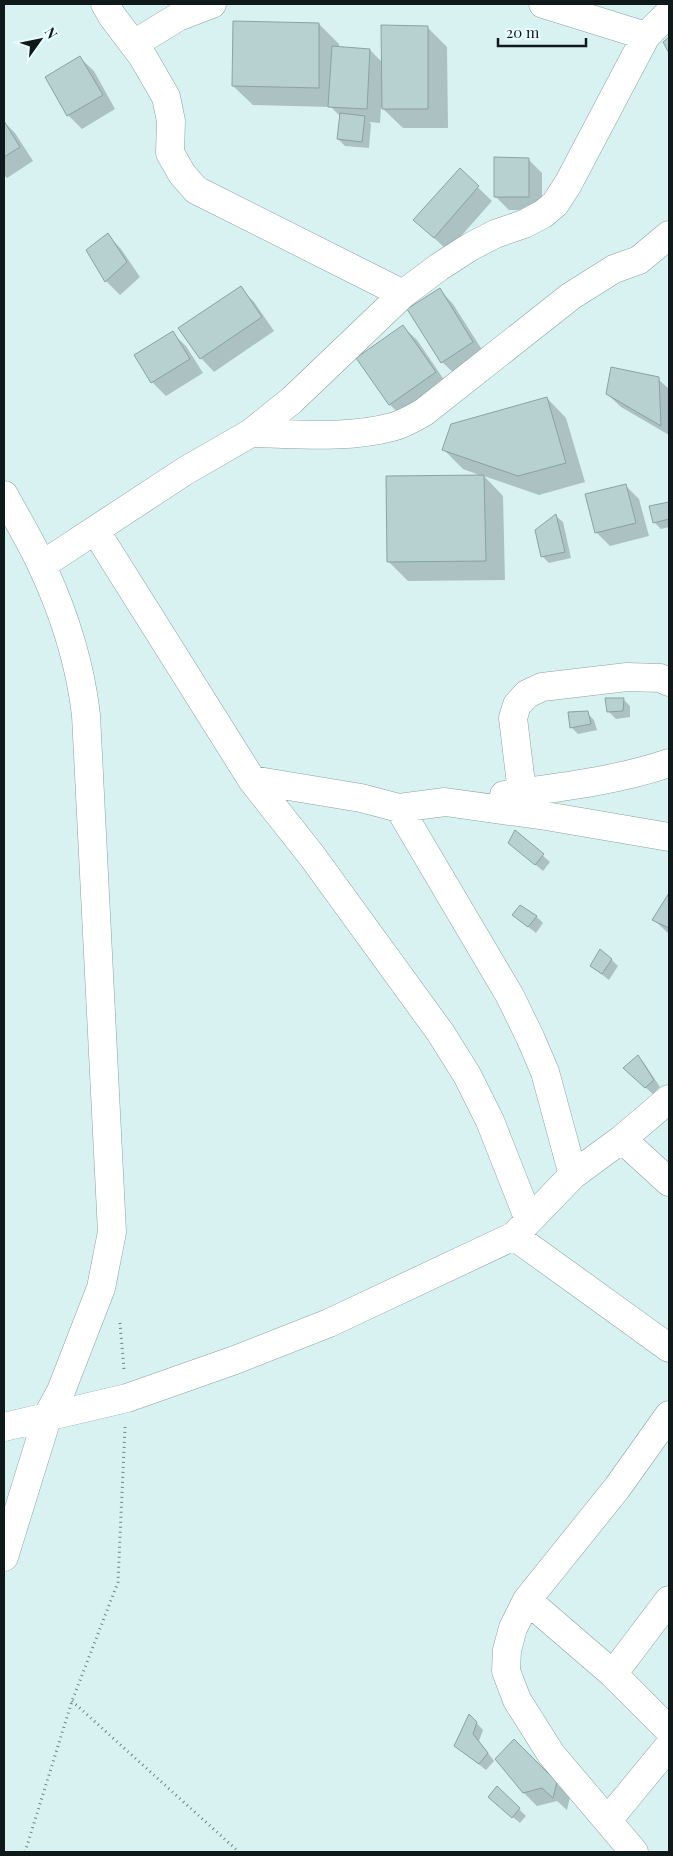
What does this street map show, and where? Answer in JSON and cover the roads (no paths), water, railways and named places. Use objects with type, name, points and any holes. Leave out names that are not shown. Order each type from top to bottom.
[{"type":"street","points":[[105,4],[143,57],[166,97],[170,121],[170,153],[182,174],[196,190],[403,294]]},
{"type":"street","points":[[134,44],[178,17],[212,4]]},
{"type":"street","points":[[543,4],[646,36]]},
{"type":"street","points":[[42,565],[185,471],[250,433],[292,400],[403,294],[439,267],[495,234],[524,224],[543,214],[555,204],[573,176],[646,36],[669,13]]},
{"type":"street","points":[[250,433],[354,434],[394,427],[407,422],[424,412],[571,296],[614,269],[639,260],[669,235]]},
{"type":"street","points":[[4,495],[42,565],[73,646],[82,681],[86,715],[112,1232],[101,1288],[61,1391],[48,1415],[4,1557]]},
{"type":"street","points":[[95,530],[252,780],[312,856],[440,1032],[466,1075],[490,1121],[521,1228],[669,1348]]},
{"type":"street","points":[[522,792],[513,718],[517,705],[527,694],[542,687],[627,677],[660,678],[669,682]]},
{"type":"street","points":[[252,780],[361,798],[399,808],[594,782],[634,774],[669,763]]},
{"type":"street","points":[[445,802],[546,816],[669,837]]},
{"type":"street","points":[[399,808],[506,988],[530,1037],[545,1072],[573,1174]]},
{"type":"street","points":[[4,1427],[126,1398],[235,1360],[329,1323],[521,1228],[573,1174],[622,1139],[669,1099]]},
{"type":"street","points":[[622,1139],[669,1182]]},
{"type":"street","points":[[634,1852],[551,1754],[517,1700],[506,1671],[507,1650],[513,1628],[527,1600],[618,1488],[669,1415]]},
{"type":"street","points":[[527,1600],[613,1674],[669,1730]]},
{"type":"street","points":[[613,1674],[669,1600]]},
{"type":"street","points":[[608,1820],[669,1746]]}]
